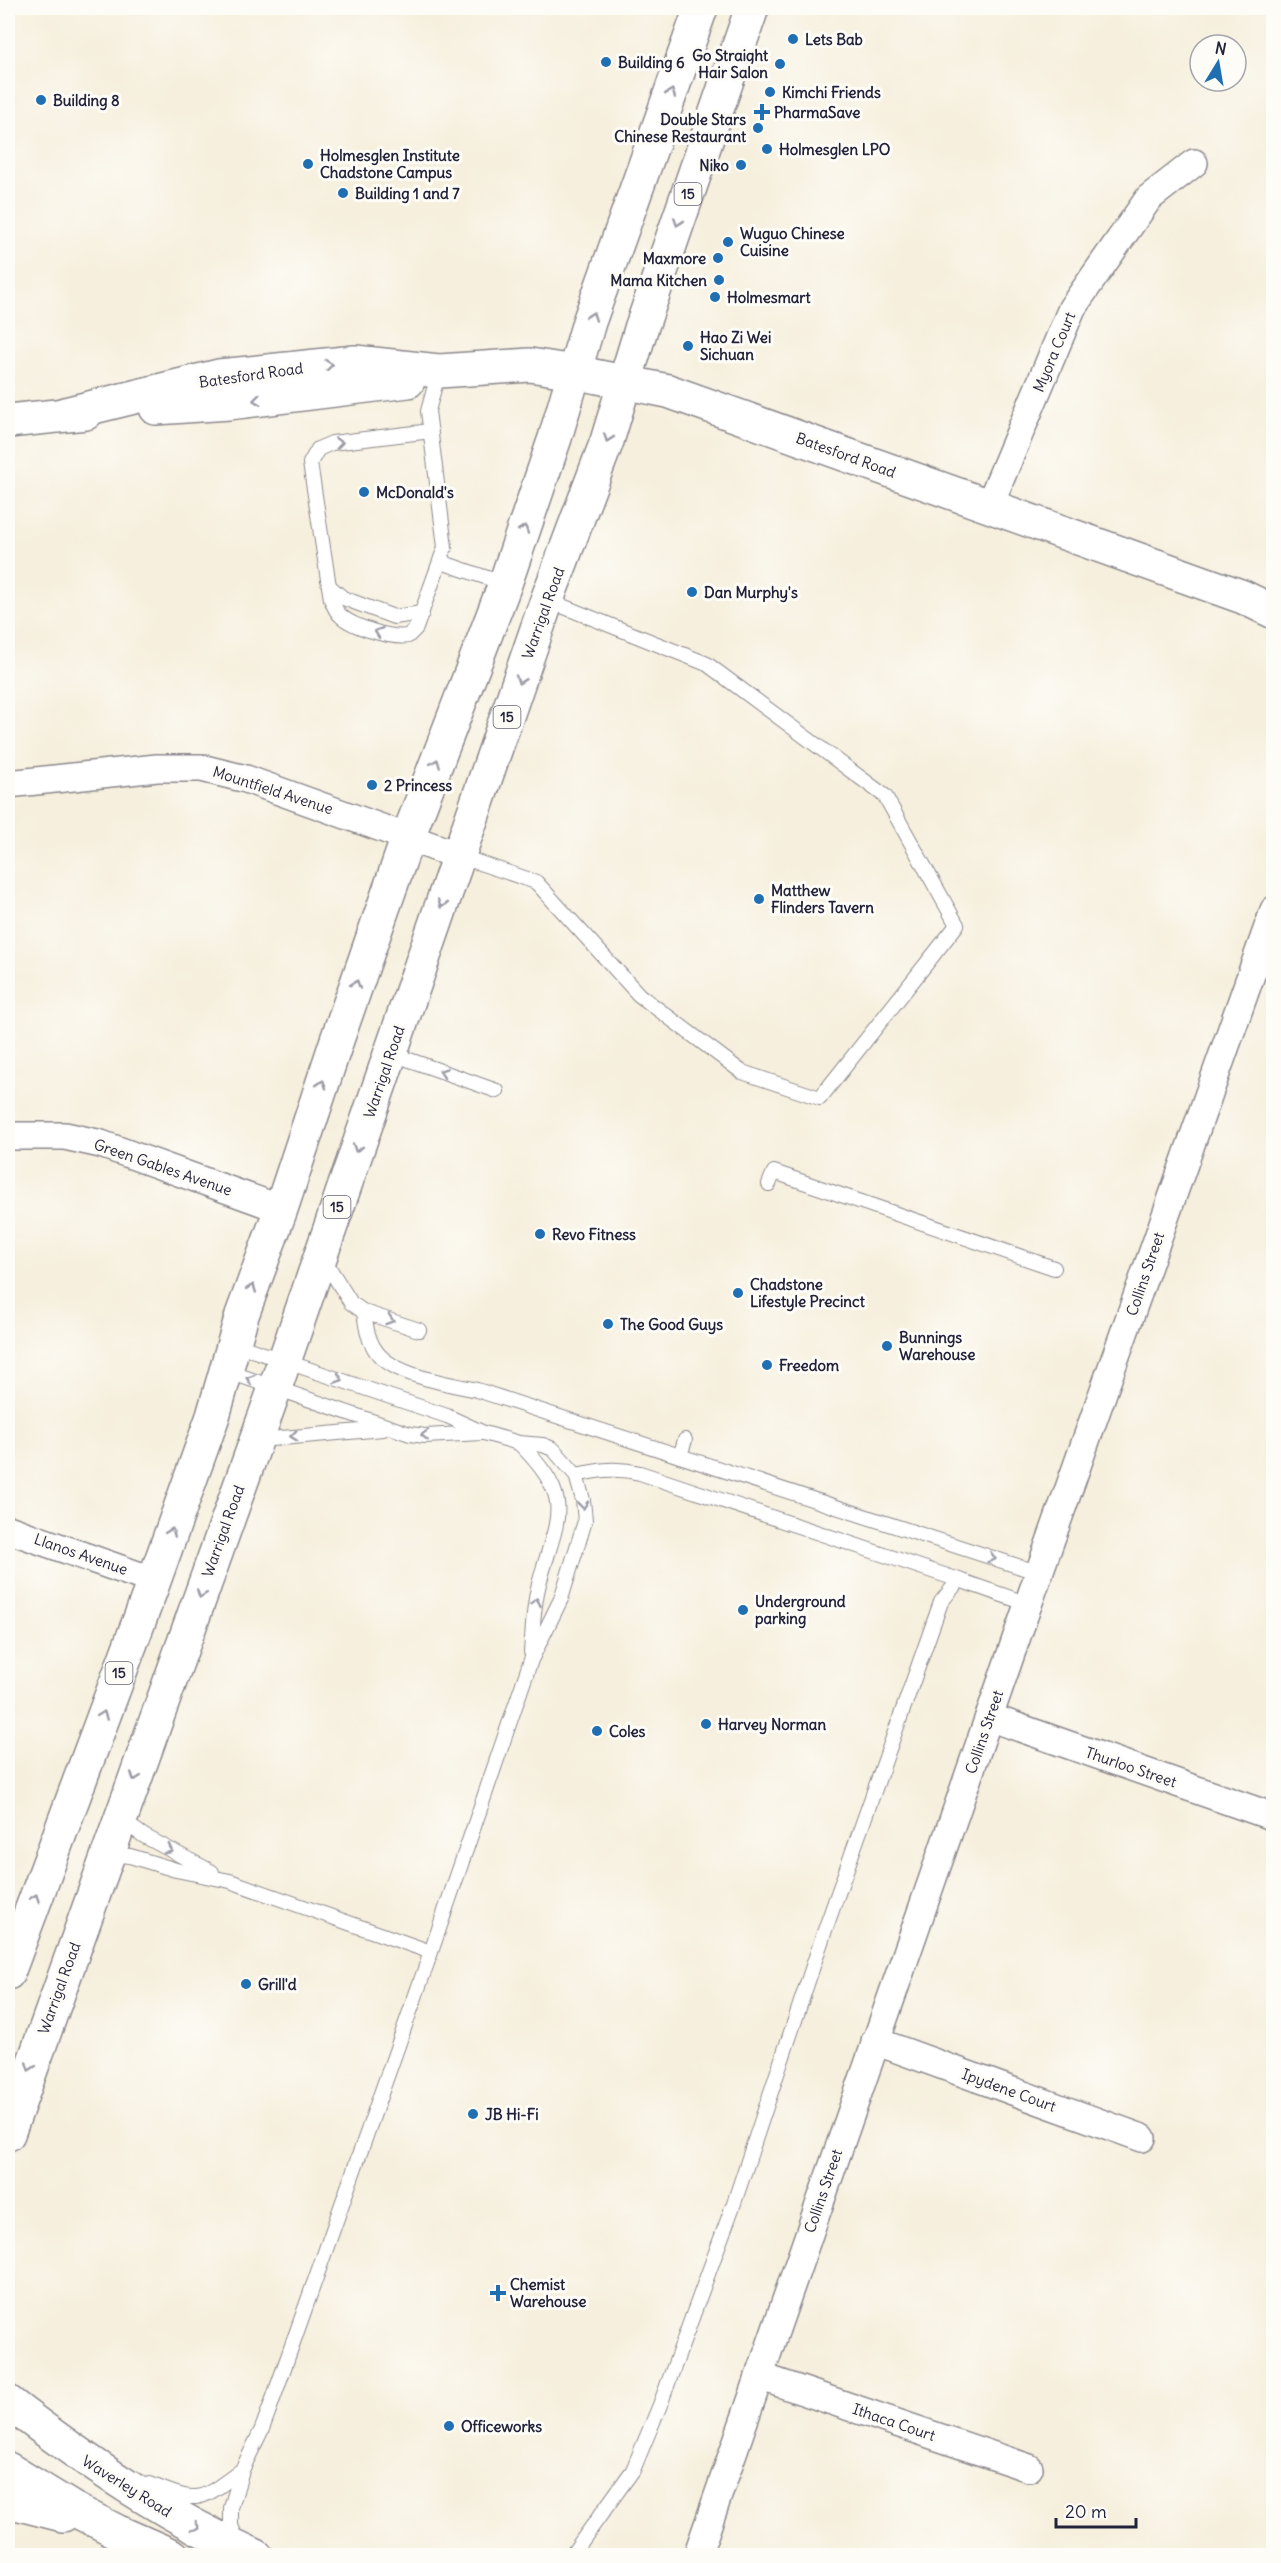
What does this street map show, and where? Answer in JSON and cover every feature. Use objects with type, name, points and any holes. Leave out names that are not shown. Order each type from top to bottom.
[{"type":"main road","name":"15","points":[[8,1972],[213,1416],[230,1357],[337,1040],[408,837],[505,584],[555,438],[574,372],[701,8]]},
{"type":"main road","name":"Warrigal Road","points":[[8,2134],[256,1440],[547,600],[607,441],[641,329],[752,8]]},
{"type":"main road","name":"Batesford Road","points":[[8,421],[65,414],[229,403],[407,381],[439,372],[518,365],[574,372],[668,391],[1258,599],[1274,612]]},
{"type":"main road","name":"Waverley Road","points":[[8,2402],[71,2450],[182,2520],[248,2552]]},
{"type":"main road","points":[[8,2469],[46,2494],[116,2531],[173,2556]]},
{"type":"main road","points":[[8,2501],[116,2531]]},
{"type":"street","name":"Myora Court","points":[[989,506],[1072,308],[1149,198],[1194,163]]},
{"type":"street","name":"Mountfield Avenue","points":[[8,784],[156,768],[201,768],[246,778],[459,856]]},
{"type":"street","name":"Collins Street","points":[[697,2556],[1028,1604],[1274,910]]},
{"type":"street","name":"Green Gables Avenue","points":[[8,1136],[65,1136],[101,1144],[281,1209]]},
{"type":"street","name":"Llanos Avenue","points":[[8,1529],[154,1581]]},
{"type":"street","name":"Thurloo Street","points":[[989,1717],[1274,1817]]},
{"type":"street","name":"Ipydene Court","points":[[875,2042],[1142,2138]]},
{"type":"street","name":"Ithaca Court","points":[[759,2376],[1029,2468]]},
{"type":"lane","points":[[431,431],[332,443],[318,448],[310,463],[331,598],[339,615],[355,624],[393,637],[408,636],[413,632],[446,547],[431,431],[428,411],[439,372]]},
{"type":"lane","points":[[441,562],[505,584]]},
{"type":"lane","points":[[329,586],[343,598],[394,617],[422,613]]},
{"type":"lane","points":[[459,856],[536,882],[639,995],[742,1072],[820,1098],[957,925],[885,796],[707,664],[547,600]]},
{"type":"lane","points":[[390,1053],[497,1091]]},
{"type":"lane","points":[[769,1184],[774,1172],[1054,1268]]},
{"type":"lane","points":[[321,1254],[345,1296],[364,1312],[418,1330]]},
{"type":"lane","points":[[364,1312],[367,1335],[375,1350],[385,1361],[398,1368],[433,1380],[477,1390],[1039,1573]]},
{"type":"lane","points":[[230,1357],[279,1374],[447,1416],[484,1433],[552,1449],[576,1475],[583,1500],[585,1521],[561,1599],[531,1660],[431,1952],[262,2429],[242,2470],[231,2513],[231,2526],[248,2552]]},
{"type":"lane","points":[[230,1357],[279,1374],[319,1405],[394,1429],[425,1436],[484,1433]]},
{"type":"lane","points":[[256,1440],[394,1429]]},
{"type":"lane","points":[[680,1456],[685,1440]]},
{"type":"lane","points":[[519,1443],[542,1466],[550,1479],[559,1509],[557,1527],[539,1585],[534,1611],[531,1660]]},
{"type":"lane","points":[[576,1475],[607,1469],[623,1469],[640,1473],[1028,1604]]},
{"type":"lane","points":[[571,2556],[633,2470],[660,2405],[734,2203],[825,1930],[941,1602],[958,1580]]},
{"type":"lane","points":[[120,1819],[144,1836],[230,1881]]},
{"type":"lane","points":[[107,1854],[130,1856],[176,1870],[230,1881],[431,1952]]},
{"type":"lane","points":[[71,2450],[184,2497],[205,2496],[242,2470]]},
{"type":"place","name":"Lets Bab","points":[[793,39]]},
{"type":"place","name":"Building 6","points":[[606,62]]},
{"type":"place","name":"Go Straight Hair Salon","points":[[780,64]]},
{"type":"place","name":"Kimchi Friends","points":[[770,92]]},
{"type":"place","name":"Building 8","points":[[41,100]]},
{"type":"place","name":"PharmaSave","points":[[762,112]]},
{"type":"place","name":"Double Stars Chinese Restaurant","points":[[758,128]]},
{"type":"place","name":"Holmesglen LPO","points":[[767,149]]},
{"type":"place","name":"Holmesglen Institute Chadstone Campus","points":[[308,164]]},
{"type":"place","name":"Niko","points":[[741,165]]},
{"type":"place","name":"Building 1 and 7","points":[[343,193]]},
{"type":"place","name":"Wuguo Chinese Cuisine","points":[[728,242]]},
{"type":"place","name":"Maxmore","points":[[718,258]]},
{"type":"place","name":"Mama Kitchen","points":[[719,280]]},
{"type":"place","name":"Holmesmart","points":[[715,297]]},
{"type":"place","name":"Hao Zi Wei Sichuan","points":[[688,346]]},
{"type":"place","name":"McDonald's","points":[[364,492]]},
{"type":"place","name":"Dan Murphy's","points":[[692,592]]},
{"type":"place","name":"2 Princess","points":[[372,785]]},
{"type":"place","name":"Matthew Flinders Tavern","points":[[759,899]]},
{"type":"place","name":"Revo Fitness","points":[[540,1234]]},
{"type":"place","name":"Chadstone Lifestyle Precinct","points":[[738,1293]]},
{"type":"place","name":"The Good Guys","points":[[608,1324]]},
{"type":"place","name":"Bunnings Warehouse","points":[[887,1346]]},
{"type":"place","name":"Freedom","points":[[767,1365]]},
{"type":"place","name":"Underground parking","points":[[743,1610]]},
{"type":"place","name":"Harvey Norman","points":[[706,1724]]},
{"type":"place","name":"Coles","points":[[597,1731]]},
{"type":"place","name":"Grill'd","points":[[246,1984]]},
{"type":"place","name":"JB Hi-Fi","points":[[473,2114]]},
{"type":"place","name":"Chemist Warehouse","points":[[498,2293]]},
{"type":"place","name":"Officeworks","points":[[449,2426]]}]
